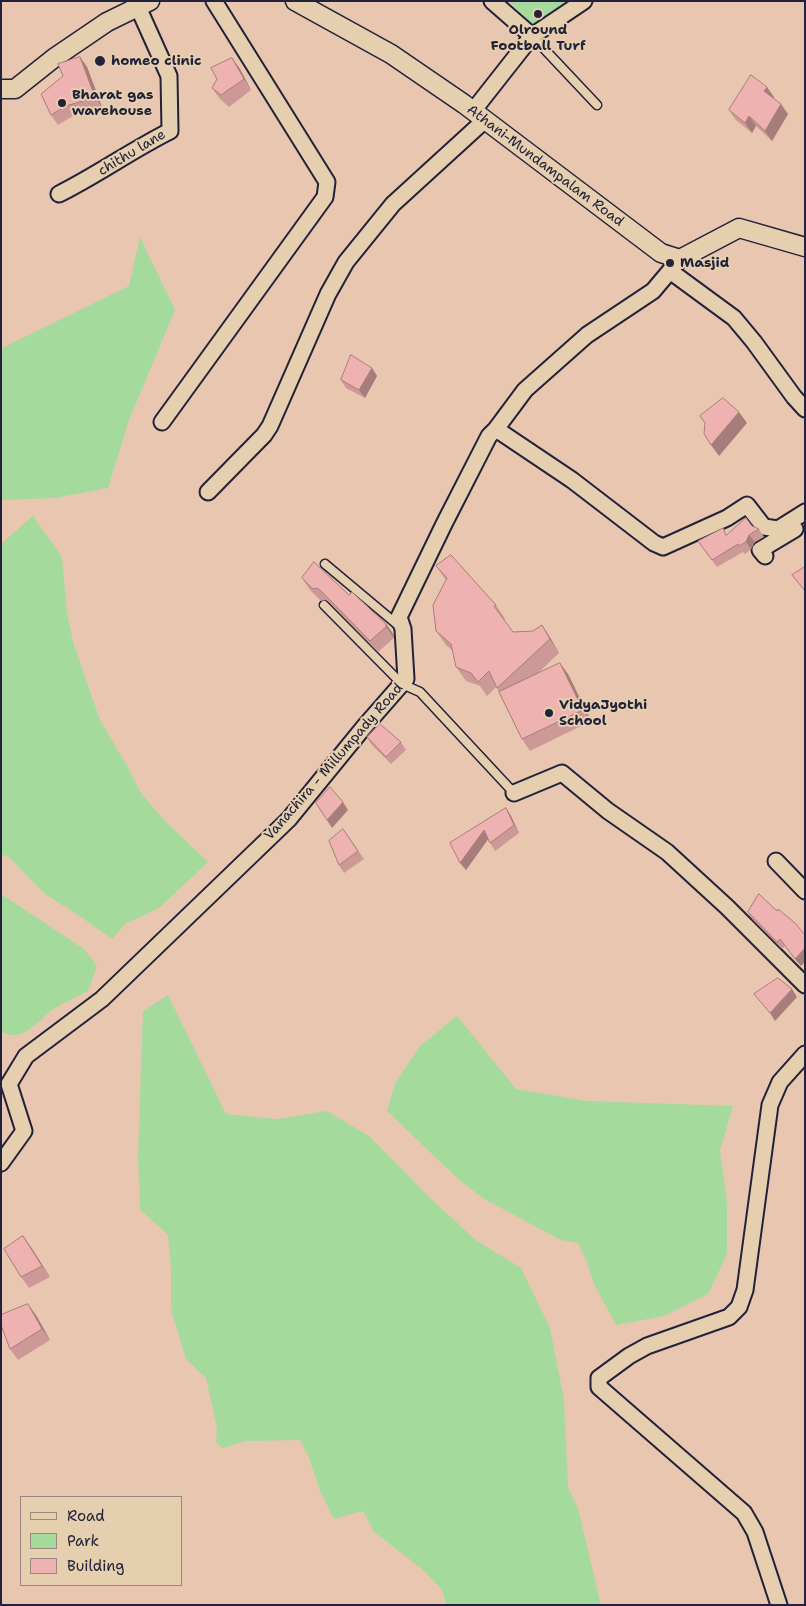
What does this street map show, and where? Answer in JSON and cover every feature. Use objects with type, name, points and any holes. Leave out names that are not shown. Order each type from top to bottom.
[{"type":"street","points":[[162,422],[325,197],[327,182],[214,1]]},
{"type":"street","name":"Athani-Mundampalam Road","points":[[295,1],[391,54],[479,116],[675,265]]},
{"type":"street","points":[[492,1],[532,36]]},
{"type":"street","points":[[208,492],[264,435],[270,426],[328,294],[346,262],[393,204],[479,116],[532,36],[584,1]]},
{"type":"street","points":[[1,89],[16,89],[61,52],[107,22],[144,4]]},
{"type":"street","name":"chithu lane","points":[[58,194],[88,179],[142,144],[170,131],[169,76],[144,4]]},
{"type":"street","points":[[805,246],[739,228],[675,265],[734,318],[805,409]]},
{"type":"street","name":"Vanachira - Millumpady Road","points":[[1,1163],[24,1131],[9,1084],[26,1056],[102,999],[289,820],[364,727],[406,679],[403,628],[399,617],[448,515],[489,436],[496,430],[525,390],[587,336],[653,291],[675,265]]},
{"type":"street","points":[[496,430],[572,480],[654,543],[663,547],[727,518],[747,505],[764,528],[779,533],[805,522]]},
{"type":"street","points":[[765,556],[760,550],[805,512]]},
{"type":"street","points":[[514,793],[562,773],[608,811],[666,852],[727,907],[805,985]]},
{"type":"street","points":[[776,861],[805,891]]},
{"type":"street","points":[[779,1605],[755,1532],[744,1513],[599,1387],[599,1378],[629,1356],[647,1346],[729,1317],[739,1307],[745,1290],[770,1105],[780,1082],[805,1054]]},
{"type":"lane","points":[[532,36],[597,105]]},
{"type":"lane","points":[[324,564],[403,628]]},
{"type":"lane","points":[[324,605],[402,684],[420,692],[514,793]]},
{"type":"green space","name":"Olround Football Turf","points":[[509,1],[577,1],[534,26]]},
{"type":"green space","points":[[140,237],[175,310],[129,420],[108,488],[55,498],[1,500],[1,351],[4,347],[129,286]]},
{"type":"green space","points":[[33,516],[62,557],[67,612],[73,642],[100,720],[141,793],[165,821],[208,862],[159,908],[125,924],[112,939],[45,894],[10,858],[1,854],[1,544]]},
{"type":"green space","points":[[1,894],[84,949],[97,966],[88,991],[65,1002],[52,1010],[29,1030],[16,1035],[1,1031]]},
{"type":"green space","points":[[168,995],[226,1114],[277,1119],[327,1111],[369,1136],[431,1199],[477,1241],[521,1268],[550,1328],[564,1400],[568,1487],[578,1509],[601,1605],[447,1605],[442,1590],[422,1569],[374,1532],[363,1511],[334,1519],[320,1491],[309,1458],[300,1440],[246,1441],[222,1448],[216,1442],[217,1428],[206,1378],[186,1359],[171,1309],[171,1269],[168,1235],[140,1209],[138,1155],[143,1011]]},
{"type":"green space","points":[[457,1016],[516,1089],[587,1101],[733,1106],[720,1150],[727,1203],[727,1254],[708,1294],[664,1316],[616,1325],[594,1284],[578,1243],[561,1240],[484,1199],[457,1178],[387,1111],[395,1083],[421,1045]]},
{"type":"building","points":[[80,57],[95,97],[66,106],[51,115],[41,94],[63,76],[58,64]]},
{"type":"building","points":[[232,58],[244,79],[221,95],[212,88],[217,79],[211,68]]},
{"type":"building","points":[[751,75],[767,87],[764,91],[781,104],[765,131],[749,116],[745,123],[729,110]]},
{"type":"building","points":[[351,355],[372,368],[359,390],[341,380]]},
{"type":"building","points":[[723,398],[739,412],[711,445],[704,434],[705,423],[700,416]]},
{"type":"building","points":[[746,518],[752,526],[759,529],[749,535],[746,542],[739,546],[738,544],[712,560],[698,541],[723,528],[726,535]]},
{"type":"building","points":[[451,555],[496,605],[494,606],[513,632],[533,631],[542,625],[550,639],[497,688],[489,671],[478,682],[471,673],[456,667],[451,644],[436,631],[433,605],[447,578],[436,566]]},
{"type":"building","points":[[314,562],[349,595],[352,592],[386,624],[386,627],[370,641],[320,590],[317,588],[313,589],[302,578]]},
{"type":"building","points":[[805,567],[805,591],[792,575]]},
{"type":"building","points":[[560,663],[583,710],[522,739],[499,692]]},
{"type":"building","points":[[380,724],[401,742],[386,757],[367,737]]},
{"type":"building","points":[[330,787],[343,802],[327,820],[316,803]]},
{"type":"building","points":[[506,808],[514,825],[490,843],[484,830],[460,863],[450,843]]},
{"type":"building","points":[[343,829],[358,851],[339,865],[329,841]]},
{"type":"building","points":[[759,894],[777,911],[778,909],[795,923],[805,935],[805,948],[795,959],[780,939],[777,942],[748,912]]},
{"type":"building","points":[[778,978],[792,989],[770,1013],[754,994]]},
{"type":"building","points":[[23,1236],[42,1266],[21,1277],[4,1249]]},
{"type":"building","points":[[28,1304],[42,1329],[10,1349],[1,1325],[1,1315]]},
{"type":"place","name":"Olround Football Turf","points":[[538,14]]},
{"type":"place","name":"homeo clinic","points":[[100,61]]},
{"type":"place","name":"Bharat gas warehouse","points":[[62,103]]},
{"type":"place","name":"Masjid","points":[[670,263]]},
{"type":"place","name":"VidyaJyothi School","points":[[549,713]]}]
